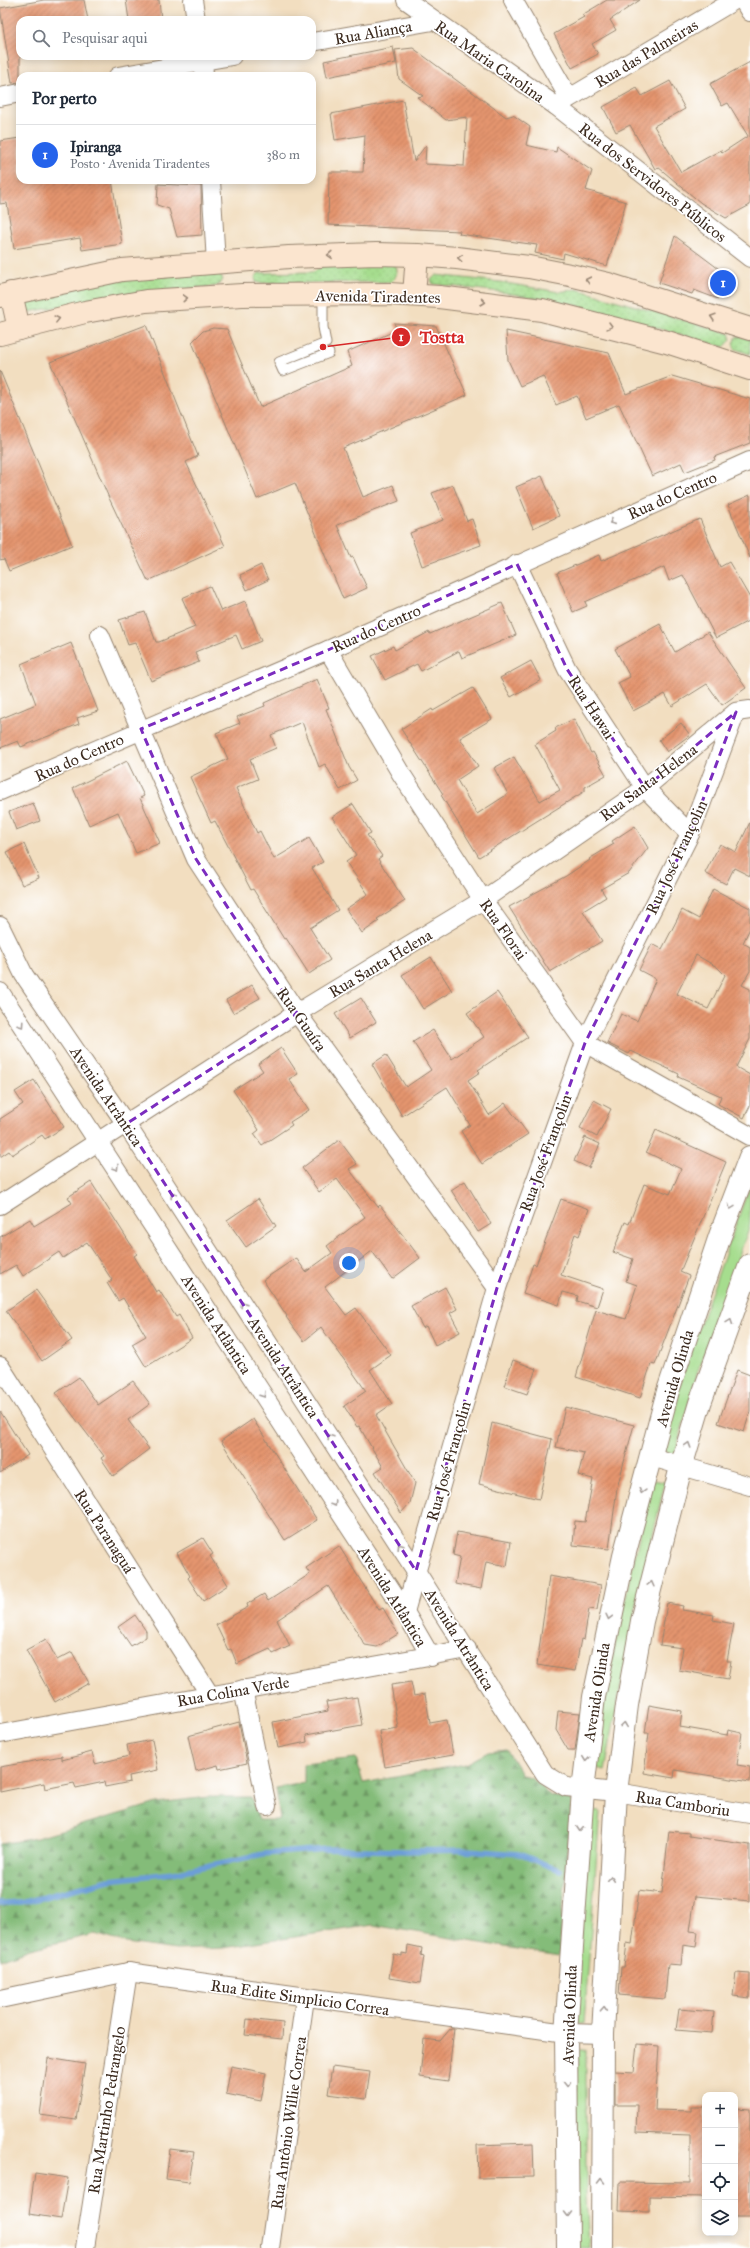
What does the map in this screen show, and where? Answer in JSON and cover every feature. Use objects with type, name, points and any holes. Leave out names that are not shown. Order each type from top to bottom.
[{"type":"main road","points":[[10,331],[6,294],[122,270],[216,262],[376,254],[417,255],[515,265],[570,275],[608,284],[750,329]]},
{"type":"main road","points":[[414,295],[417,255]]},
{"type":"main road","points":[[240,261],[242,295]]},
{"type":"main road","name":"Avenida Tiradentes","points":[[10,331],[85,312],[146,301],[242,295],[414,295],[542,310],[660,340],[750,369]]},
{"type":"street","points":[[193,0],[195,16]]},
{"type":"street","name":"Rua Maria Carolina","points":[[406,0],[434,21],[563,102]]},
{"type":"street","points":[[513,0],[563,102]]},
{"type":"street","name":"Rua das Palmeiras","points":[[563,102],[735,0]]},
{"type":"street","points":[[743,0],[750,12]]},
{"type":"street","name":"Rua Aliança","points":[[316,41],[434,21]]},
{"type":"street","points":[[147,72],[204,64],[218,60]]},
{"type":"street","points":[[0,97],[16,94]]},
{"type":"street","name":"Rua dos Servidores Públicos","points":[[563,102],[750,258]]},
{"type":"street","points":[[211,184],[216,262]]},
{"type":"street","name":"Rua do Centro","points":[[0,791],[141,729],[328,650],[517,564],[750,461]]},
{"type":"street","name":"Rua Hawai","points":[[517,564],[566,669],[645,788],[690,834]]},
{"type":"street","name":"Rua Guaíra","points":[[100,635],[196,859],[297,1013],[497,1288]]},
{"type":"street","name":"Rua Florai","points":[[328,650],[400,772],[483,900],[585,1043],[750,1136]]},
{"type":"street","name":"Rua Santa Helena","points":[[0,1204],[297,1013],[483,900],[645,788],[743,711]]},
{"type":"street","name":"Rua José Françolin","points":[[405,1612],[497,1288],[585,1043],[690,834],[743,711]]},
{"type":"street","name":"Avenida Atrântica","points":[[0,926],[24,975],[126,1124],[467,1650],[545,1774],[566,1787],[583,1790],[616,1792]]},
{"type":"street","name":"Avenida Atlântica","points":[[0,992],[405,1612],[431,1657]]},
{"type":"street","name":"Avenida Olinda","points":[[568,2248],[566,2033],[583,1790],[594,1697],[602,1652],[624,1556],[683,1343],[720,1236],[750,1157]]},
{"type":"street","name":"Avenida Olinda","points":[[602,2248],[603,2034],[616,1792],[627,1705],[642,1621],[681,1467],[700,1403],[750,1265]]},
{"type":"street","name":"Rua Paranaguá","points":[[0,1366],[210,1695]]},
{"type":"street","points":[[652,1458],[750,1486]]},
{"type":"street","name":"Rua Colina Verde","points":[[0,1734],[210,1695],[467,1650]]},
{"type":"street","points":[[243,1690],[267,1806]]},
{"type":"street","name":"Rua Camboriu","points":[[616,1792],[750,1814]]},
{"type":"street","name":"Rua Edite Simplicio Correa","points":[[0,1999],[128,1972],[305,1998],[566,2033],[603,2034]]},
{"type":"street","name":"Rua Martinho Pedrangelo","points":[[85,2248],[128,1972]]},
{"type":"street","name":"Rua Antônio Willie Correa","points":[[270,2248],[305,1998]]},
{"type":"lane","points":[[323,294],[323,327],[326,343],[279,362],[282,371],[329,353]]},
{"type":"highlighted area","points":[[517,564],[567,669],[645,788],[736,712],[690,834],[585,1043],[497,1288],[416,1571],[126,1124],[297,1013],[196,859],[141,729],[328,650]]},
{"type":"green space","points":[[393,261],[397,272],[391,282],[259,283],[256,282],[255,277],[259,273],[313,272],[329,262]]},
{"type":"green space","points":[[219,271],[223,280],[217,286],[121,295],[28,312],[24,311],[19,300],[101,281]]},
{"type":"green space","points":[[436,275],[500,282],[559,292],[576,289],[729,333],[731,340],[724,347],[572,304],[501,292],[433,284],[431,280]]},
{"type":"green space","points":[[737,336],[750,339],[750,354],[735,349],[733,343]]},
{"type":"green space","points":[[750,1185],[750,1225],[697,1373],[675,1454],[662,1451],[684,1369]]},
{"type":"green space","points":[[652,1480],[665,1482],[632,1625],[605,1770],[592,1767],[604,1695]]},
{"type":"green space","points":[[507,1750],[522,1775],[531,1777],[549,1795],[572,1801],[559,1956],[373,1925],[223,1948],[176,1950],[126,1943],[95,1934],[30,1949],[0,1960],[0,1844],[37,1838],[157,1803],[209,1797],[251,1797],[259,1820],[280,1820],[276,1788],[304,1783],[304,1764],[356,1758],[363,1783],[466,1764],[488,1752]]},
{"type":"green space","points":[[590,1810],[600,1811],[584,2024],[574,2023]]},
{"type":"green space","points":[[576,2050],[586,2050],[586,2197],[589,2248],[578,2248]]},
{"type":"building","points":[[44,0],[84,0],[87,16],[16,16],[16,60],[20,60],[20,72],[16,72],[16,82],[12,83],[0,8]]},
{"type":"building","points":[[126,0],[159,0],[161,16],[128,16]]},
{"type":"building","points":[[607,0],[640,0],[610,20],[616,30],[592,44],[598,54],[572,68],[554,34],[584,17],[582,15]]},
{"type":"building","points":[[393,47],[396,63],[327,77],[324,61]]},
{"type":"building","points":[[413,48],[506,117],[513,115],[530,127],[526,145],[556,152],[557,147],[592,171],[586,190],[626,202],[607,266],[564,253],[563,259],[535,253],[537,245],[459,234],[460,231],[328,225],[329,172],[363,172],[365,135],[335,140],[331,114],[403,100],[414,161],[426,145],[425,164],[464,166],[467,117],[446,120],[417,97],[423,96],[399,79],[395,50]]},
{"type":"building","points":[[750,62],[750,205],[726,218],[701,203],[658,167],[655,169],[630,125],[616,132],[603,107],[637,88],[642,96],[670,81],[685,109],[654,126],[681,172],[721,150],[722,153],[748,136],[728,103],[722,106],[710,84]]},
{"type":"building","points":[[16,139],[16,184],[113,184],[122,244],[82,250],[80,238],[14,249],[7,203],[0,204],[0,141]]},
{"type":"building","points":[[158,184],[201,186],[202,235],[177,237],[169,209],[157,205]]},
{"type":"building","points":[[675,236],[727,275],[718,299],[694,290],[692,294],[659,283]]},
{"type":"building","points":[[394,323],[436,326],[467,395],[343,448],[363,497],[393,485],[399,501],[337,525],[351,558],[353,557],[367,588],[343,599],[295,483],[257,499],[192,342],[203,331],[213,328],[227,329],[260,407],[352,366],[347,352],[397,330]]},
{"type":"building","points":[[146,325],[198,456],[186,462],[225,546],[148,581],[109,498],[50,362]]},
{"type":"building","points":[[506,331],[609,353],[626,394],[672,376],[750,399],[750,443],[714,457],[715,460],[685,472],[681,463],[652,476],[619,404],[586,418],[577,396],[556,405],[543,376],[520,386],[508,360]]},
{"type":"building","points":[[0,371],[72,545],[9,571],[4,559],[0,560]]},
{"type":"building","points":[[542,476],[559,516],[533,528],[516,487]]},
{"type":"building","points":[[453,485],[467,521],[472,519],[481,545],[422,566],[410,533],[443,520],[432,493]]},
{"type":"building","points":[[750,495],[750,558],[728,505]]},
{"type":"building","points":[[700,519],[720,567],[729,562],[750,598],[750,620],[716,638],[683,575],[669,581],[664,567],[585,602],[587,606],[573,612],[557,573],[599,555],[601,561]]},
{"type":"building","points":[[261,565],[268,580],[247,590],[240,575]]},
{"type":"building","points":[[210,586],[221,611],[245,601],[261,641],[242,649],[236,635],[195,652],[199,662],[151,681],[135,643],[128,645],[119,620],[145,612],[156,642],[159,642],[195,627],[182,598]]},
{"type":"building","points":[[502,603],[516,635],[462,658],[459,651],[421,671],[417,664],[385,680],[372,656],[393,646],[395,650],[429,632],[430,634]]},
{"type":"building","points":[[660,624],[675,652],[708,632],[746,688],[722,705],[707,684],[672,706],[665,694],[633,711],[618,683],[630,677],[615,649]]},
{"type":"building","points":[[71,643],[98,711],[77,718],[79,724],[21,747],[18,741],[0,748],[0,719],[36,704],[21,664]]},
{"type":"building","points":[[531,661],[541,680],[511,697],[500,678]]},
{"type":"building","points":[[317,679],[329,708],[326,709],[349,767],[357,780],[340,790],[325,764],[319,767],[302,722],[271,735],[276,748],[250,759],[258,779],[236,788],[257,833],[260,831],[274,859],[309,838],[323,862],[312,868],[338,910],[310,928],[330,960],[309,974],[286,938],[284,939],[253,889],[251,890],[215,821],[211,823],[190,777],[228,759],[216,733],[240,723],[237,717],[265,706],[264,703]]},
{"type":"building","points":[[473,688],[492,719],[460,738],[478,766],[457,780],[477,814],[508,794],[494,768],[514,757],[540,801],[560,790],[535,744],[556,731],[555,728],[574,719],[591,753],[593,752],[606,775],[585,787],[585,791],[479,857],[441,795],[443,794],[401,729],[432,709],[433,711]]},
{"type":"building","points":[[681,723],[690,735],[667,752],[659,740]]},
{"type":"building","points":[[127,761],[144,796],[140,798],[160,843],[136,853],[118,812],[89,825],[73,788]]},
{"type":"building","points":[[33,803],[40,821],[16,830],[9,812]]},
{"type":"building","points":[[353,804],[371,833],[367,835],[382,856],[378,859],[405,901],[377,919],[379,921],[362,933],[346,909],[368,894],[346,862],[356,855],[332,817]]},
{"type":"building","points":[[750,822],[750,876],[734,868],[726,884],[705,873],[720,844],[736,852]]},
{"type":"building","points":[[635,826],[648,848],[629,873],[601,889],[606,897],[583,911],[602,941],[550,972],[509,907],[566,876],[590,860],[589,859],[614,844],[612,841]]},
{"type":"building","points":[[24,844],[39,878],[22,885],[7,852]]},
{"type":"building","points":[[713,889],[750,908],[750,928],[743,943],[750,947],[750,971],[742,985],[750,989],[750,1039],[736,1067],[750,1075],[750,1106],[744,1118],[718,1104],[721,1096],[678,1077],[679,1074],[631,1051],[629,1054],[607,1043],[621,1014],[637,1021],[656,979],[639,970],[652,944],[662,949],[682,910],[699,919]],"holes":[[[696,955],[717,967],[725,975],[708,1009],[677,994]]]},
{"type":"building","points":[[431,957],[452,991],[423,1009],[402,975]]},
{"type":"building","points":[[252,985],[260,998],[233,1013],[226,1000]]},
{"type":"building","points":[[497,992],[528,1037],[478,1070],[480,1072],[468,1080],[489,1115],[505,1103],[528,1134],[482,1164],[461,1131],[470,1125],[447,1087],[402,1116],[372,1064],[386,1055],[406,1087],[431,1070],[413,1042],[433,1030],[452,1059],[484,1037],[467,1013]]},
{"type":"building","points":[[361,998],[376,1022],[350,1038],[335,1014]]},
{"type":"building","points":[[281,1048],[298,1074],[289,1079],[309,1110],[290,1122],[292,1125],[262,1145],[254,1134],[259,1130],[233,1090],[263,1071],[258,1064]]},
{"type":"building","points":[[34,1080],[64,1127],[45,1139],[42,1135],[12,1155],[9,1151],[0,1157],[0,1119],[23,1104],[15,1092]]},
{"type":"building","points":[[594,1100],[611,1109],[597,1137],[580,1128]]},
{"type":"building","points":[[656,1130],[726,1162],[680,1272],[689,1276],[655,1365],[651,1364],[640,1398],[576,1377],[596,1310],[626,1319],[637,1285],[626,1281],[633,1259],[613,1252],[625,1222],[629,1224],[644,1184],[670,1194],[681,1169],[646,1152]]},
{"type":"building","points":[[585,1137],[600,1144],[589,1168],[574,1161]]},
{"type":"building","points":[[339,1140],[357,1164],[349,1169],[378,1207],[380,1205],[420,1258],[392,1279],[372,1251],[325,1287],[346,1315],[356,1308],[391,1355],[370,1370],[392,1404],[376,1415],[415,1483],[410,1503],[401,1513],[375,1472],[383,1467],[359,1426],[357,1427],[344,1406],[366,1391],[321,1327],[304,1341],[286,1317],[287,1316],[263,1280],[296,1258],[306,1272],[332,1253],[327,1246],[365,1217],[337,1179],[319,1192],[302,1168]]},
{"type":"building","points":[[465,1181],[491,1224],[478,1232],[451,1190]]},
{"type":"building","points":[[91,1182],[137,1254],[134,1256],[156,1292],[159,1290],[176,1317],[179,1315],[192,1338],[146,1367],[132,1344],[146,1336],[123,1298],[118,1301],[107,1283],[112,1280],[87,1242],[63,1258],[59,1252],[23,1276],[16,1265],[0,1274],[0,1237],[30,1219],[34,1226],[72,1203],[68,1197]]},
{"type":"building","points":[[258,1199],[276,1226],[246,1247],[227,1220]]},
{"type":"building","points":[[561,1199],[589,1209],[579,1236],[575,1234],[561,1275],[603,1289],[597,1307],[577,1301],[578,1296],[563,1292],[559,1305],[523,1293],[533,1264],[536,1265]]},
{"type":"building","points":[[445,1287],[457,1309],[450,1313],[460,1332],[435,1345],[426,1326],[423,1328],[411,1306]]},
{"type":"building","points":[[36,1290],[72,1340],[42,1361],[6,1311]]},
{"type":"building","points":[[513,1360],[536,1369],[527,1394],[504,1386]]},
{"type":"building","points":[[737,1370],[750,1375],[750,1412],[744,1432],[718,1423]]},
{"type":"building","points":[[79,1377],[98,1405],[133,1381],[150,1404],[128,1420],[149,1449],[113,1476],[101,1458],[104,1456],[56,1393]]},
{"type":"building","points":[[565,1407],[634,1425],[617,1488],[609,1549],[573,1545],[575,1521],[585,1522],[593,1479],[578,1475],[584,1453],[556,1447]]},
{"type":"building","points":[[0,1411],[28,1455],[0,1473]]},
{"type":"building","points":[[253,1419],[317,1520],[285,1540],[221,1441]]},
{"type":"building","points":[[492,1423],[552,1439],[539,1499],[479,1484]]},
{"type":"building","points":[[457,1532],[511,1542],[507,1566],[486,1562],[481,1589],[455,1584],[460,1557],[453,1555]]},
{"type":"building","points":[[203,1538],[213,1554],[210,1556],[228,1585],[203,1601],[188,1578],[190,1576],[177,1553]]},
{"type":"building","points":[[339,1546],[379,1610],[383,1608],[398,1634],[377,1647],[365,1645],[328,1586],[277,1620],[290,1646],[273,1654],[270,1649],[237,1664],[231,1649],[228,1650],[216,1625],[248,1607],[247,1604],[264,1594],[268,1601],[310,1574],[306,1568]]},
{"type":"building","points":[[549,1576],[601,1585],[597,1610],[589,1609],[584,1640],[581,1639],[575,1671],[537,1665]]},
{"type":"building","points":[[667,1603],[683,1606],[682,1610],[714,1615],[713,1620],[734,1624],[727,1661],[731,1661],[728,1679],[679,1670],[683,1648],[660,1645]]},
{"type":"building","points":[[135,1615],[146,1631],[146,1637],[131,1646],[118,1627]]},
{"type":"building","points":[[46,1639],[57,1660],[72,1652],[89,1683],[55,1702],[26,1650]]},
{"type":"building","points":[[411,1682],[414,1696],[425,1694],[430,1723],[447,1720],[453,1755],[385,1767],[379,1731],[398,1728],[391,1685]]},
{"type":"building","points":[[357,1697],[362,1725],[306,1735],[307,1742],[278,1748],[273,1722],[328,1711],[326,1702]]},
{"type":"building","points":[[649,1705],[682,1711],[680,1727],[727,1735],[728,1730],[742,1733],[737,1765],[750,1767],[750,1782],[675,1770],[674,1778],[644,1773],[649,1733],[645,1733]]},
{"type":"building","points":[[558,1711],[580,1713],[575,1750],[568,1750],[556,1730]]},
{"type":"building","points":[[239,1722],[247,1763],[219,1769],[218,1765],[196,1771],[188,1736]]},
{"type":"building","points":[[152,1740],[158,1770],[129,1776],[130,1782],[105,1787],[104,1782],[76,1788],[74,1783],[45,1789],[44,1783],[0,1792],[0,1767],[62,1756],[62,1760],[92,1752],[95,1764],[129,1756],[127,1745]]},
{"type":"building","points":[[669,1831],[689,1833],[689,1836],[750,1845],[750,1901],[695,1896],[690,1931],[698,1932],[696,1947],[683,1945],[681,1965],[668,1964],[665,1999],[619,1995],[621,1967],[624,1967],[627,1943],[632,1944],[639,1890],[662,1893]]},
{"type":"building","points":[[408,1945],[422,1948],[421,1955],[424,1956],[420,1983],[389,1978],[393,1954],[402,1956],[402,1953],[407,1954]]},
{"type":"building","points":[[736,1973],[750,1974],[750,1998],[733,1996]]},
{"type":"building","points":[[679,2009],[714,2012],[712,2033],[676,2030]]},
{"type":"building","points":[[247,2019],[283,2023],[282,2039],[245,2035]]},
{"type":"building","points":[[451,2028],[454,2028],[448,2081],[420,2077],[424,2039],[440,2041]]},
{"type":"building","points":[[637,2044],[659,2046],[655,2110],[691,2111],[691,2107],[702,2107],[702,2197],[649,2196],[649,2212],[619,2211],[620,2182],[690,2183],[690,2135],[636,2133],[637,2105],[615,2105],[615,2071],[634,2072]]},
{"type":"building","points":[[48,2058],[85,2064],[76,2120],[40,2115]]},
{"type":"building","points":[[231,2066],[266,2073],[261,2101],[226,2094]]},
{"type":"building","points":[[332,2067],[370,2072],[366,2099],[328,2094]]},
{"type":"building","points":[[738,2108],[750,2109],[750,2216],[738,2216]]},
{"type":"building","points":[[533,2143],[534,2177],[478,2178],[477,2145]]},
{"type":"building","points":[[170,2149],[194,2152],[189,2182],[166,2179]]},
{"type":"building","points":[[35,2173],[68,2178],[61,2219],[29,2214]]},
{"type":"waterway","points":[[0,1903],[21,1903],[109,1880],[173,1873],[263,1854],[328,1849],[406,1851],[468,1850],[519,1854],[560,1870]]},
{"type":"place","name":"Ipiranga","points":[[723,283]]},
{"type":"place","name":"Tostta","points":[[323,347]]}]
